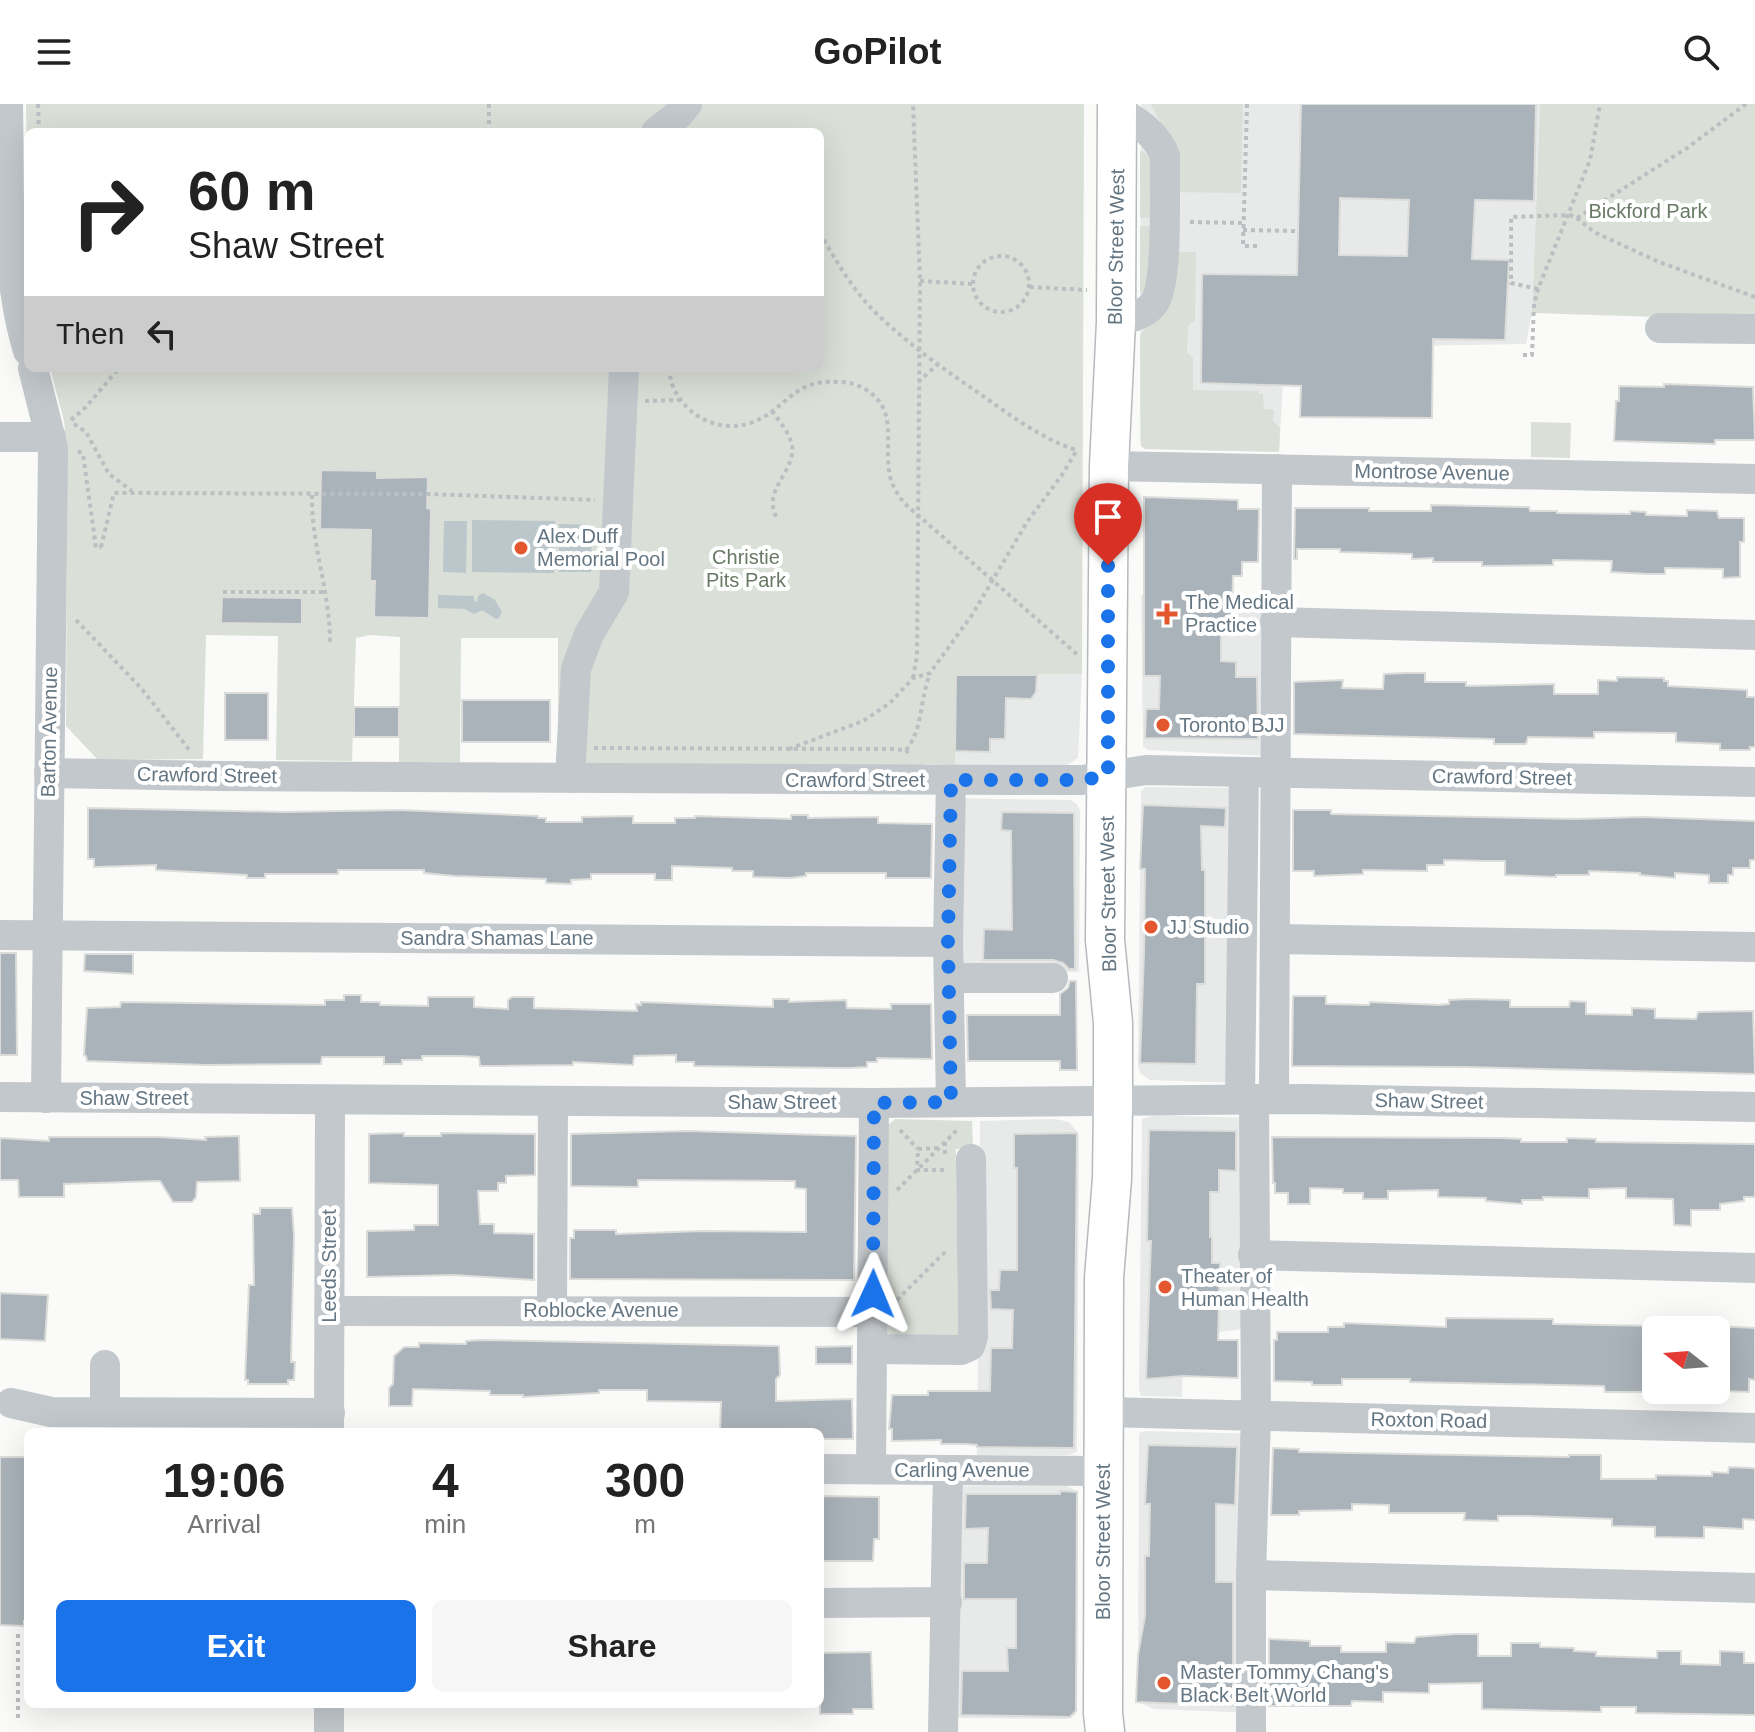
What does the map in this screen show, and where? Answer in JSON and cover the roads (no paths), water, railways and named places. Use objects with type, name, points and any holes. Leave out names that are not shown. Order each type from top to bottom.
[{"type":"main road","name":"Bloor Street West","points":[[1105,1732],[1104,1278],[1112,1179],[1113,1023],[1105,940],[1108,776],[1091,454],[1116,322],[1117,107]]},
{"type":"street","points":[[8,104],[11,269],[24,337]]},
{"type":"street","points":[[661,128],[687,104]]},
{"type":"street","points":[[1660,328],[1755,329]]},
{"type":"street","name":"Barton Avenue","points":[[35,372],[62,424],[49,773],[46,1098]]},
{"type":"street","points":[[570,778],[576,669],[589,634],[614,592],[624,372]]},
{"type":"street","points":[[0,437],[62,424]]},
{"type":"street","name":"Montrose Avenue","points":[[1091,454],[1277,469],[1755,479]]},
{"type":"street","points":[[1256,1099],[1276,939],[1277,469]]},
{"type":"street","points":[[1275,622],[1755,635]]},
{"type":"street","name":"Crawford Street","points":[[49,773],[1082,780],[1146,770],[1755,782]]},
{"type":"street","points":[[1244,772],[1256,1099],[1253,1255],[1256,1416],[1251,1575],[1251,1732]]},
{"type":"street","points":[[951,780],[948,942],[956,1114]]},
{"type":"street","name":"Sandra Shamas Lane","points":[[0,935],[948,942]]},
{"type":"street","points":[[1276,939],[1755,947]]},
{"type":"street","points":[[949,978],[1053,978]]},
{"type":"street","name":"Shaw Street","points":[[0,1097],[874,1103],[956,1114],[1113,1101],[1256,1099],[1755,1107]]},
{"type":"street","name":"Leeds Street","points":[[330,1100],[330,1423]]},
{"type":"street","points":[[552,1310],[553,1101]]},
{"type":"street","points":[[871,1469],[872,1349],[882,1308],[874,1103]]},
{"type":"street","points":[[872,1349],[961,1350],[970,1346],[973,1337],[958,1165]]},
{"type":"street","points":[[1253,1255],[1755,1268]]},
{"type":"street","name":"Roblocke Avenue","points":[[330,1311],[882,1308]]},
{"type":"street","points":[[105,1365],[105,1411]]},
{"type":"street","points":[[11,1403],[51,1412],[105,1411],[330,1423]]},
{"type":"street","name":"Roxton Road","points":[[1104,1412],[1755,1428]]},
{"type":"street","name":"Carling Avenue","points":[[824,1469],[1103,1471]]},
{"type":"street","points":[[943,1732],[948,1470]]},
{"type":"street","points":[[1251,1575],[1755,1588]]},
{"type":"street","points":[[824,1603],[947,1602]]},
{"type":"street","points":[[329,1708],[329,1732]]},
{"type":"place","name":"Alex Duff Memorial Pool","points":[[521,548]]},
{"type":"place","name":"The Medical Practice","points":[[1167,614]]},
{"type":"place","name":"Toronto BJJ","points":[[1163,725]]},
{"type":"place","name":"JJ Studio","points":[[1151,927]]},
{"type":"place","name":"Theater of Human Health","points":[[1165,1287]]},
{"type":"place","name":"Master Tommy Chang's Black Belt World","points":[[1164,1683]]},
{"type":"park label","name":"Bickford Park","points":[[1648,211]]},
{"type":"park label","name":"Christie Pits Park","points":[[746,568]]}]
